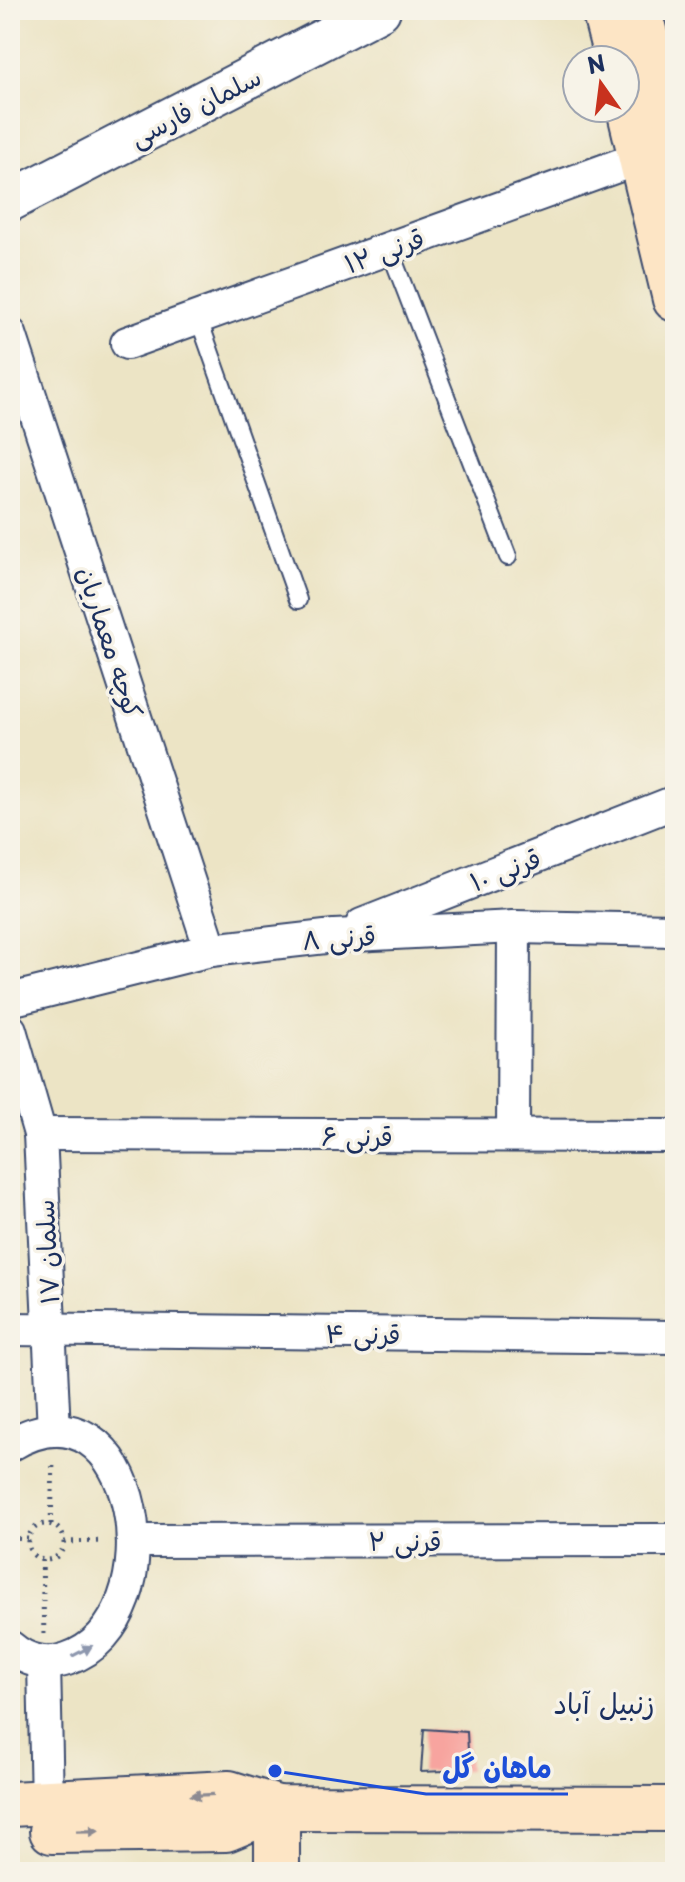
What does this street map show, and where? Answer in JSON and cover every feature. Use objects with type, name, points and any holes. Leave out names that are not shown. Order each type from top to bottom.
[{"type":"main road","points":[[604,10],[613,44]]},
{"type":"main road","points":[[639,10],[675,299]]},
{"type":"main road","points":[[641,123],[658,156]]},
{"type":"main road","points":[[29,1804],[229,1793],[277,1808],[675,1809]]},
{"type":"main road","points":[[10,1832],[226,1829],[277,1808]]},
{"type":"main road","points":[[277,1808],[277,1872]]},
{"type":"street","name":"سلمان فارسی","points":[[10,201],[380,10]]},
{"type":"street","name":"قرنی ۱۲","points":[[127,343],[389,248],[658,156]]},
{"type":"street","name":"کوچه معماریان","points":[[10,334],[211,950]]},
{"type":"street","name":"قرنی ۱۰","points":[[334,936],[675,802]]},
{"type":"street","name":"قرنی ۸","points":[[10,1000],[211,950],[334,936],[514,927],[675,930]]},
{"type":"street","points":[[513,1135],[514,927]]},
{"type":"street","name":"سلمان ۱۷","points":[[10,1030],[21,1105],[40,1134],[54,1430]]},
{"type":"street","name":"قرنی ۶","points":[[40,1134],[675,1136]]},
{"type":"street","name":"قرنی ۴","points":[[10,1329],[675,1337]]},
{"type":"street","points":[[10,1445],[35,1431],[54,1430],[89,1439],[108,1455],[121,1478],[134,1541],[129,1578],[120,1608],[108,1630],[94,1645],[75,1656],[44,1663],[19,1655],[10,1647]]},
{"type":"street","name":"قرنی ۲","points":[[134,1541],[675,1540]]},
{"type":"street","points":[[29,1804],[44,1663]]},
{"type":"lane","points":[[389,248],[508,557]]},
{"type":"lane","points":[[198,317],[298,600]]},
{"type":"path","points":[[51,1524],[54,1430]]},
{"type":"path","points":[[42,1560],[53,1559],[61,1552],[64,1542],[61,1531],[51,1524],[40,1524],[28,1539],[29,1548],[42,1560],[44,1663]]},
{"type":"path","points":[[10,1538],[28,1539]]},
{"type":"building","points":[[424,1729],[467,1732],[469,1770],[421,1772]]},
{"type":"place","name":"ماهان گل","points":[[275,1771]]},
{"type":"district","name":"زنبیل آباد","points":[[604,1702]]}]
